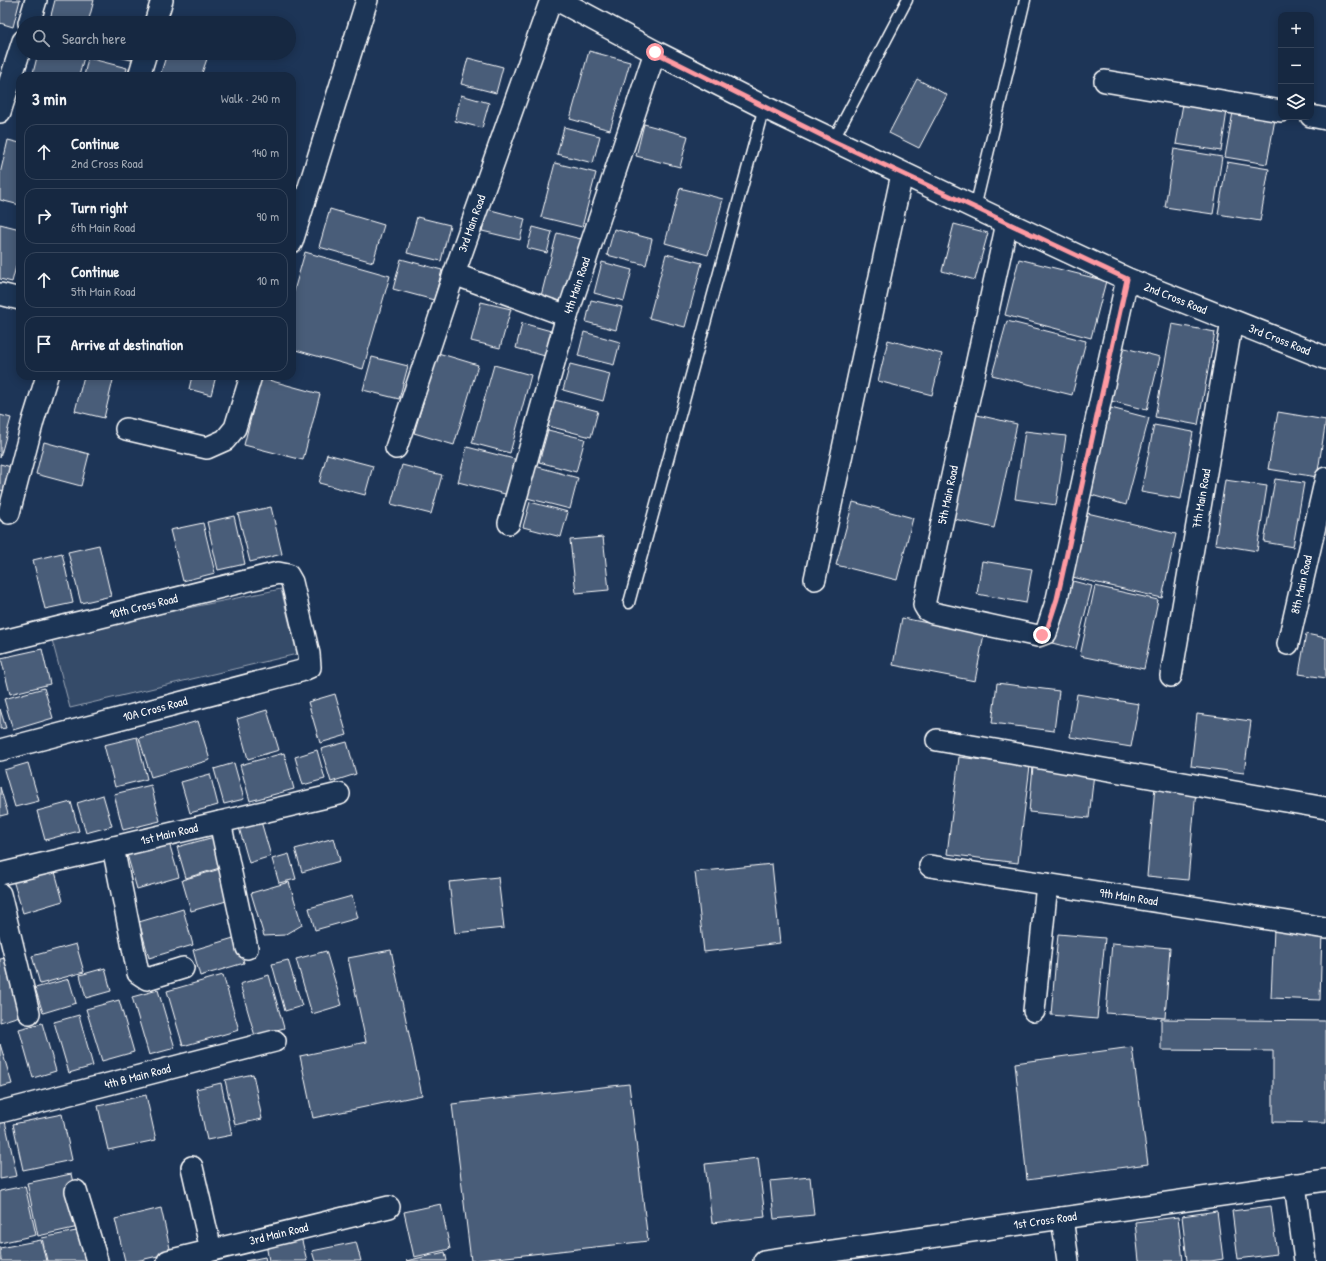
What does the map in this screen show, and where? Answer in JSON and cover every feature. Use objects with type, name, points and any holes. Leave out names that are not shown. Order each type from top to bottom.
[{"type":"street","points":[[31,16],[36,0]]},
{"type":"street","points":[[157,16],[162,0]]},
{"type":"street","points":[[296,229],[367,0]]},
{"type":"street","name":"3rd Main Road","points":[[396,448],[454,274],[551,0]]},
{"type":"street","name":"2nd Cross Road","points":[[558,0],[655,52],[902,174],[1127,279],[1232,321]]},
{"type":"street","name":"4th Main Road","points":[[509,523],[567,316],[655,52]]},
{"type":"street","points":[[0,112],[17,60]]},
{"type":"street","points":[[140,72],[144,60]]},
{"type":"street","points":[[1105,81],[1278,110]]},
{"type":"street","points":[[1314,116],[1326,118]]},
{"type":"street","points":[[815,579],[902,174]]},
{"type":"street","name":"5th Main Road","points":[[1007,224],[924,605],[927,610],[933,613],[1038,636],[1046,633],[1057,599],[1127,279]]},
{"type":"street","points":[[454,274],[567,316]]},
{"type":"street","points":[[0,294],[16,298]]},
{"type":"street","name":"3rd Cross Road","points":[[1232,321],[1326,358]]},
{"type":"street","name":"7th Main Road","points":[[1171,676],[1232,321]]},
{"type":"street","points":[[9,513],[33,421],[46,380]]},
{"type":"street","points":[[126,428],[207,448],[225,440],[235,428],[250,380]]},
{"type":"street","name":"8th Main Road","points":[[1288,644],[1326,478]]},
{"type":"street","name":"10th Cross Road","points":[[0,642],[278,573],[288,575],[292,582],[309,654],[310,666]]},
{"type":"street","name":"10A Cross Road","points":[[0,750],[300,671],[310,666]]},
{"type":"street","points":[[937,740],[1326,808]]},
{"type":"street","name":"1st Main Road","points":[[0,874],[339,794]]},
{"type":"street","points":[[220,822],[247,948]]},
{"type":"street","points":[[113,847],[138,973],[147,979],[182,968]]},
{"type":"street","name":"9th Main Road","points":[[930,866],[1326,928]]},
{"type":"street","points":[[1034,1011],[1047,884]]},
{"type":"street","points":[[0,894],[29,1013]]},
{"type":"street","name":"4th B Main Road","points":[[0,1112],[275,1041]]},
{"type":"street","points":[[192,1168],[211,1250]]},
{"type":"street","name":"1st Cross Road","points":[[764,1261],[823,1257],[1062,1218],[1326,1180]]},
{"type":"street","points":[[1295,1184],[1305,1261]]},
{"type":"street","points":[[76,1191],[97,1261]]},
{"type":"street","name":"3rd Main Road","points":[[168,1261],[389,1207]]},
{"type":"street","points":[[1062,1218],[1068,1261]]},
{"type":"lane","points":[[833,141],[907,0]]},
{"type":"lane","points":[[976,208],[1025,0]]},
{"type":"lane","points":[[629,603],[764,107]]},
{"type":"shaded area","points":[[281,589],[297,654],[70,708],[51,636]]},
{"type":"building","points":[[0,0],[20,0],[13,27],[0,23]]},
{"type":"building","points":[[55,0],[94,0],[90,16],[51,16]]},
{"type":"building","points":[[589,51],[630,62],[610,130],[570,119]]},
{"type":"building","points":[[468,58],[503,67],[496,93],[461,84]]},
{"type":"building","points":[[36,60],[83,60],[80,72],[33,72]]},
{"type":"building","points":[[88,60],[96,60],[127,68],[126,72],[85,72]]},
{"type":"building","points":[[165,60],[207,60],[202,72],[161,72]]},
{"type":"building","points":[[917,79],[947,95],[919,148],[889,133]]},
{"type":"building","points":[[461,95],[489,103],[482,128],[455,121]]},
{"type":"building","points":[[1183,104],[1227,111],[1221,151],[1176,144]]},
{"type":"building","points":[[1233,112],[1275,119],[1267,164],[1225,157]]},
{"type":"building","points":[[644,124],[688,136],[680,167],[636,156]]},
{"type":"building","points":[[564,127],[600,136],[593,163],[557,154]]},
{"type":"building","points":[[8,140],[16,142],[16,204],[0,200],[0,174]]},
{"type":"building","points":[[1174,149],[1222,157],[1213,214],[1165,207]]},
{"type":"building","points":[[1227,162],[1269,169],[1260,221],[1218,214]]},
{"type":"building","points":[[555,163],[596,173],[582,227],[541,217]]},
{"type":"building","points":[[680,188],[723,199],[708,255],[665,243]]},
{"type":"building","points":[[330,209],[384,225],[373,262],[319,247]]},
{"type":"building","points":[[487,209],[525,219],[520,240],[482,231]]},
{"type":"building","points":[[417,217],[450,225],[441,261],[407,253]]},
{"type":"building","points":[[0,224],[16,228],[16,266],[12,282],[0,279]]},
{"type":"building","points":[[954,224],[988,233],[975,280],[942,271]]},
{"type":"building","points":[[533,227],[552,232],[547,253],[527,248]]},
{"type":"building","points":[[614,229],[652,239],[646,265],[607,255]]},
{"type":"building","points":[[557,233],[581,239],[565,302],[541,296]]},
{"type":"building","points":[[305,252],[390,276],[363,369],[296,350],[296,284]]},
{"type":"building","points":[[666,254],[702,263],[685,327],[649,318]]},
{"type":"building","points":[[401,259],[442,270],[434,300],[393,289]]},
{"type":"building","points":[[1019,259],[1106,281],[1091,338],[1005,315]]},
{"type":"building","points":[[602,262],[632,270],[624,301],[594,293]]},
{"type":"building","points":[[591,300],[622,307],[616,330],[586,322]]},
{"type":"building","points":[[481,302],[511,309],[500,348],[471,341]]},
{"type":"building","points":[[1007,321],[1086,341],[1072,395],[992,375]]},
{"type":"building","points":[[522,323],[551,331],[545,356],[516,348]]},
{"type":"building","points":[[1172,324],[1215,332],[1198,425],[1155,417]]},
{"type":"building","points":[[584,332],[620,342],[614,365],[578,356]]},
{"type":"building","points":[[888,340],[942,354],[932,395],[878,381]]},
{"type":"building","points":[[1121,347],[1160,357],[1147,410],[1107,400]]},
{"type":"building","points":[[438,353],[478,365],[454,445],[414,433]]},
{"type":"building","points":[[372,357],[408,366],[399,399],[363,390]]},
{"type":"building","points":[[570,364],[610,374],[603,401],[563,390]]},
{"type":"building","points":[[494,365],[531,375],[510,453],[472,443]]},
{"type":"building","points":[[83,380],[113,380],[104,418],[75,411]]},
{"type":"building","points":[[191,380],[215,380],[211,395],[189,389]]},
{"type":"building","points":[[260,380],[268,380],[320,394],[303,460],[244,445]]},
{"type":"building","points":[[555,400],[598,411],[591,437],[548,426]]},
{"type":"building","points":[[1111,408],[1149,418],[1126,505],[1088,494]]},
{"type":"building","points":[[1278,412],[1326,420],[1317,477],[1268,469]]},
{"type":"building","points":[[973,414],[1017,424],[994,528],[950,518]]},
{"type":"building","points":[[0,415],[11,418],[0,458]]},
{"type":"building","points":[[1154,425],[1193,432],[1181,499],[1141,492]]},
{"type":"building","points":[[548,430],[585,439],[576,472],[539,462]]},
{"type":"building","points":[[1025,431],[1066,436],[1056,505],[1015,499]]},
{"type":"building","points":[[44,442],[89,454],[81,486],[36,474]]},
{"type":"building","points":[[467,447],[518,460],[509,495],[458,482]]},
{"type":"building","points":[[327,454],[373,466],[365,495],[319,483]]},
{"type":"building","points":[[0,464],[19,469],[12,493],[0,490]]},
{"type":"building","points":[[402,465],[442,475],[431,514],[391,504]]},
{"type":"building","points":[[535,466],[578,478],[570,509],[527,498]]},
{"type":"building","points":[[1275,479],[1304,483],[1293,547],[1264,542]]},
{"type":"building","points":[[1225,480],[1267,486],[1257,551],[1215,544]]},
{"type":"building","points":[[530,502],[568,512],[561,537],[523,527]]},
{"type":"building","points":[[853,502],[913,518],[897,580],[836,565]]},
{"type":"building","points":[[271,507],[282,554],[250,562],[238,514]]},
{"type":"building","points":[[1083,512],[1176,534],[1162,598],[1068,576]]},
{"type":"building","points":[[234,516],[245,564],[218,570],[207,522]]},
{"type":"building","points":[[203,523],[215,573],[183,581],[170,530]]},
{"type":"building","points":[[603,537],[609,590],[576,593],[570,540]]},
{"type":"building","points":[[99,545],[111,596],[81,603],[68,552]]},
{"type":"building","points":[[62,553],[73,603],[45,609],[33,560]]},
{"type":"building","points":[[982,561],[1032,569],[1026,603],[977,594]]},
{"type":"building","points":[[1065,579],[1092,586],[1076,649],[1048,642]]},
{"type":"building","points":[[1095,586],[1158,600],[1144,669],[1080,656]]},
{"type":"building","points":[[902,618],[984,634],[975,681],[893,665]]},
{"type":"building","points":[[1306,634],[1326,638],[1326,678],[1299,674]]},
{"type":"building","points":[[42,649],[50,684],[10,694],[1,658]]},
{"type":"building","points":[[997,683],[1059,691],[1054,731],[992,723]]},
{"type":"building","points":[[44,688],[53,718],[13,730],[4,699]]},
{"type":"building","points":[[335,694],[347,735],[320,743],[308,702]]},
{"type":"building","points":[[1077,694],[1139,704],[1131,747],[1070,737]]},
{"type":"building","points":[[0,709],[6,728],[0,729]]},
{"type":"building","points":[[267,710],[279,750],[248,759],[237,719]]},
{"type":"building","points":[[1197,714],[1251,721],[1244,773],[1191,766]]},
{"type":"building","points":[[198,721],[210,760],[151,777],[139,738]]},
{"type":"building","points":[[137,737],[147,779],[115,787],[104,745]]},
{"type":"building","points":[[347,742],[356,774],[331,782],[321,749]]},
{"type":"building","points":[[317,750],[325,779],[303,785],[295,757]]},
{"type":"building","points":[[284,753],[294,789],[250,801],[240,765]]},
{"type":"building","points":[[959,757],[1030,766],[1018,863],[947,854]]},
{"type":"building","points":[[28,763],[39,801],[15,807],[4,770]]},
{"type":"building","points":[[234,763],[244,799],[224,804],[214,769]]},
{"type":"building","points":[[1033,766],[1094,773],[1089,818],[1029,812]]},
{"type":"building","points":[[210,774],[218,805],[190,813],[181,782]]},
{"type":"building","points":[[151,785],[160,821],[123,830],[114,794]]},
{"type":"building","points":[[1155,786],[1196,790],[1188,880],[1147,876]]},
{"type":"building","points":[[0,787],[8,814],[0,816]]},
{"type":"building","points":[[103,795],[112,826],[86,833],[77,803]]},
{"type":"building","points":[[71,802],[79,831],[45,840],[37,811]]},
{"type":"building","points":[[260,818],[271,856],[249,863],[238,824]]},
{"type":"building","points":[[214,837],[223,867],[186,878],[177,847]]},
{"type":"building","points":[[334,838],[340,861],[302,872],[295,849]]},
{"type":"building","points":[[168,839],[179,877],[137,889],[126,851]]},
{"type":"building","points":[[289,854],[296,879],[279,883],[272,859]]},
{"type":"building","points":[[772,864],[780,943],[704,952],[695,872]]},
{"type":"building","points":[[54,868],[63,901],[23,913],[13,880]]},
{"type":"building","points":[[220,869],[230,900],[191,911],[182,880]]},
{"type":"building","points":[[498,877],[504,928],[455,933],[449,882]]},
{"type":"building","points":[[289,882],[302,925],[285,935],[264,936],[251,893]]},
{"type":"building","points":[[352,896],[358,918],[315,930],[309,908]]},
{"type":"building","points":[[183,909],[193,945],[149,958],[139,922]]},
{"type":"building","points":[[1274,929],[1322,931],[1320,1000],[1271,998]]},
{"type":"building","points":[[1058,934],[1105,938],[1097,1019],[1051,1015]]},
{"type":"building","points":[[237,937],[244,963],[200,976],[193,950]]},
{"type":"building","points":[[1112,943],[1170,948],[1165,1018],[1106,1013]]},
{"type":"building","points":[[76,944],[84,972],[40,984],[32,956]]},
{"type":"building","points":[[391,950],[422,1095],[313,1118],[300,1056],[366,1042],[348,958]]},
{"type":"building","points":[[326,951],[342,1005],[312,1014],[296,959]]},
{"type":"building","points":[[6,958],[23,1015],[0,1022],[0,959]]},
{"type":"building","points":[[288,960],[302,1006],[285,1011],[272,964]]},
{"type":"building","points":[[105,968],[111,991],[86,998],[80,975]]},
{"type":"building","points":[[223,975],[239,1030],[183,1046],[167,991]]},
{"type":"building","points":[[269,975],[284,1028],[255,1036],[240,984]]},
{"type":"building","points":[[69,979],[76,1003],[43,1013],[35,988]]},
{"type":"building","points":[[158,990],[175,1048],[149,1055],[132,997]]},
{"type":"building","points":[[119,1000],[134,1052],[102,1061],[86,1009]]},
{"type":"building","points":[[79,1015],[93,1066],[69,1073],[54,1022]]},
{"type":"building","points":[[1161,1019],[1326,1021],[1326,1123],[1273,1122],[1273,1051],[1161,1050]]},
{"type":"building","points":[[42,1023],[56,1071],[33,1078],[19,1029]]},
{"type":"building","points":[[0,1044],[12,1084],[0,1087]]},
{"type":"building","points":[[1132,1047],[1148,1164],[1027,1180],[1015,1063]]},
{"type":"building","points":[[253,1074],[262,1119],[235,1125],[225,1080]]},
{"type":"building","points":[[221,1083],[232,1135],[207,1140],[196,1089]]},
{"type":"building","points":[[629,1084],[648,1241],[471,1261],[452,1104]]},
{"type":"building","points":[[146,1095],[156,1140],[108,1150],[98,1106]]},
{"type":"building","points":[[62,1114],[72,1160],[23,1170],[13,1124]]},
{"type":"building","points":[[5,1121],[17,1176],[0,1179],[0,1122]]},
{"type":"building","points":[[758,1158],[765,1217],[712,1223],[705,1164]]},
{"type":"building","points":[[71,1174],[83,1226],[38,1236],[27,1183]]},
{"type":"building","points":[[810,1177],[814,1215],[774,1219],[770,1181]]},
{"type":"building","points":[[25,1186],[36,1235],[0,1243],[0,1191]]},
{"type":"building","points":[[441,1204],[450,1249],[414,1257],[404,1212]]},
{"type":"building","points":[[1271,1206],[1277,1254],[1238,1259],[1232,1211]]},
{"type":"building","points":[[161,1208],[171,1253],[136,1261],[125,1261],[115,1219]]},
{"type":"building","points":[[1217,1211],[1223,1259],[1211,1261],[1187,1261],[1182,1216]]},
{"type":"building","points":[[1178,1217],[1183,1261],[1139,1261],[1135,1222]]},
{"type":"building","points":[[86,1229],[92,1259],[84,1261],[47,1261],[42,1238]]},
{"type":"building","points":[[301,1237],[307,1261],[269,1261],[266,1244]]},
{"type":"building","points":[[41,1240],[46,1261],[1,1261],[0,1248]]},
{"type":"building","points":[[356,1242],[361,1261],[315,1261],[312,1251]]},
{"type":"building","points":[[445,1252],[447,1261],[406,1261]]},
{"type":"building","points":[[265,1257],[266,1261],[245,1261]]},
{"type":"route","points":[[655,52],[833,141],[1007,224],[1127,279],[1057,599],[1046,633],[1042,635]]}]
